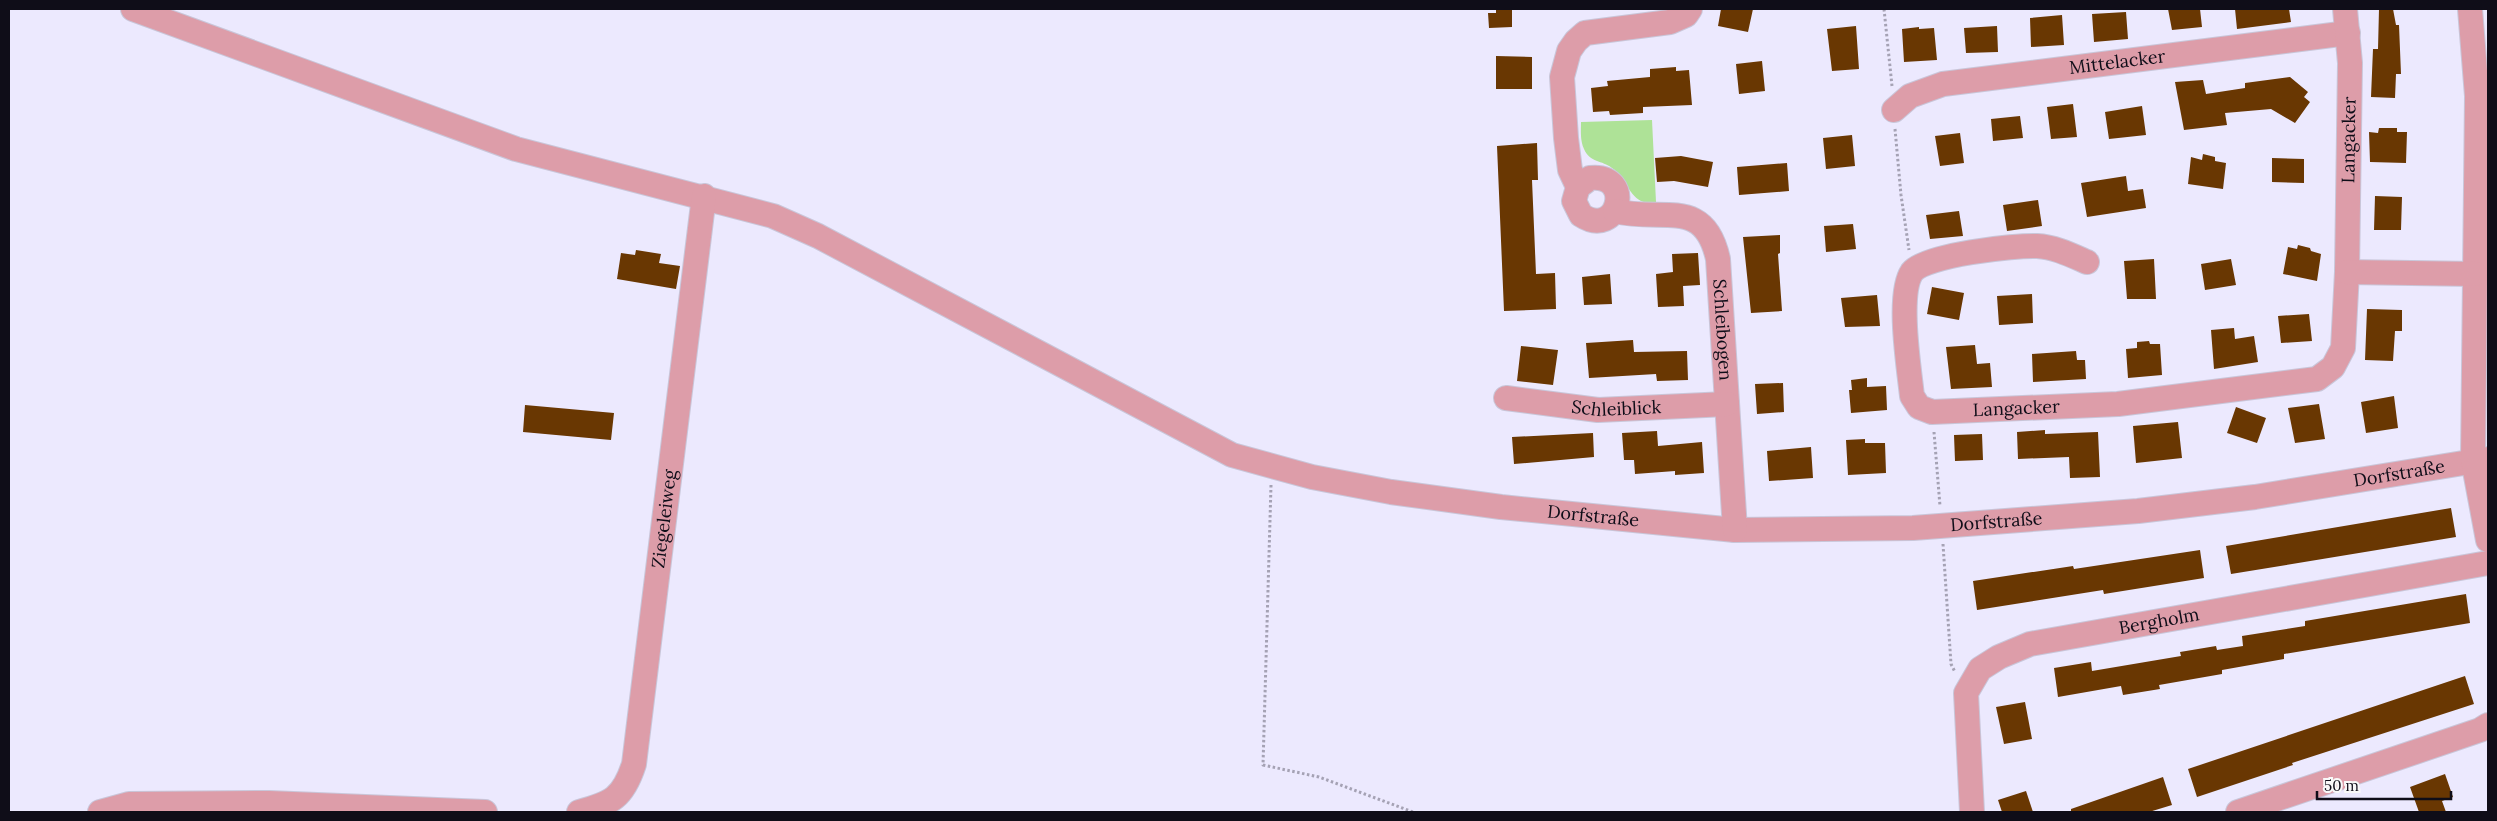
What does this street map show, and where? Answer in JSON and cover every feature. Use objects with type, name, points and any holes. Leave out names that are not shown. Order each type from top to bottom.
[{"type":"street","name":"Dorfstraße","points":[[133,9],[516,149],[704,196],[773,216],[818,236],[1232,455],[1274,467],[1391,492],[1502,507],[1735,530],[1941,526],[2138,511],[2255,497],[2481,460]]},
{"type":"street","name":"Schleibogen","points":[[1690,9],[1686,15],[1670,22],[1592,31],[1576,41],[1569,51],[1562,77],[1570,170],[1578,187],[1574,201],[1581,215],[1595,221],[1609,217],[1615,212],[1635,216],[1692,218],[1705,226],[1712,236],[1718,259],[1735,530]]},
{"type":"street","name":"Langacker","points":[[1932,412],[2118,404],[2317,379],[2333,366],[2343,348],[2347,272],[2348,33],[2345,9]]},
{"type":"street","points":[[2470,9],[2477,96],[2475,274],[2481,460],[2488,540]]},
{"type":"street","name":"Mittelacker","points":[[1894,110],[1910,96],[1943,84],[2348,33]]},
{"type":"street","name":"Ziegeleiweg","points":[[579,812],[607,805],[628,785],[634,764],[704,196]]},
{"type":"street","points":[[1932,412],[1919,407],[1912,396],[1904,300],[1912,272],[1925,262],[1951,255],[2036,246],[2056,249],[2087,262]]},
{"type":"street","points":[[2347,272],[2475,274]]},
{"type":"street","name":"Schleiblick","points":[[1506,398],[1598,410],[1727,404]]},
{"type":"street","name":"Bergholm","points":[[1966,693],[1980,670],[1999,657],[2030,644],[2488,563]]},
{"type":"street","points":[[1966,693],[1972,812]]},
{"type":"street","points":[[2238,812],[2480,730],[2488,725]]},
{"type":"street","points":[[100,812],[128,804],[269,803],[485,812]]},
{"type":"path","points":[[1884,9],[1901,195],[1912,272]]},
{"type":"path","points":[[1932,412],[1951,664],[1966,693]]},
{"type":"path","points":[[1274,467],[1270,492],[1263,765],[1319,777],[1413,812]]},
{"type":"green space","points":[[1652,120],[1656,202],[1648,203],[1637,198],[1629,190],[1616,171],[1587,154],[1582,142],[1581,122]]},
{"type":"building","points":[[1496,9],[1512,9],[1512,27],[1489,28],[1488,13],[1496,13]]},
{"type":"building","points":[[1721,9],[1753,9],[1748,32],[1718,26]]},
{"type":"building","points":[[2168,9],[2200,9],[2202,27],[2172,30]]},
{"type":"building","points":[[2235,9],[2289,9],[2291,22],[2237,29]]},
{"type":"building","points":[[2379,9],[2393,9],[2396,25],[2399,25],[2401,74],[2396,74],[2395,98],[2371,97],[2373,49],[2378,49]]},
{"type":"building","points":[[2126,12],[2128,39],[2094,42],[2092,14]]},
{"type":"building","points":[[2062,15],[2064,45],[2031,47],[2030,18]]},
{"type":"building","points":[[1856,26],[1859,69],[1832,71],[1827,29]]},
{"type":"building","points":[[1997,26],[1998,52],[1966,53],[1964,28]]},
{"type":"building","points":[[1919,27],[1919,29],[1934,28],[1937,60],[1904,62],[1902,29]]},
{"type":"building","points":[[1496,56],[1532,57],[1532,89],[1496,89]]},
{"type":"building","points":[[1762,61],[1765,91],[1739,94],[1736,64]]},
{"type":"building","points":[[1676,67],[1676,71],[1689,70],[1692,105],[1643,107],[1643,113],[1610,115],[1609,111],[1593,112],[1591,88],[1608,86],[1607,81],[1650,77],[1650,69]]},
{"type":"building","points":[[2290,77],[2308,92],[2304,97],[2310,102],[2295,123],[2271,109],[2225,113],[2227,125],[2184,130],[2175,82],[2203,80],[2206,94],[2245,88],[2245,83]]},
{"type":"building","points":[[2073,104],[2077,137],[2051,139],[2047,107]]},
{"type":"building","points":[[2142,106],[2146,135],[2109,139],[2105,112]]},
{"type":"building","points":[[2020,116],[2023,138],[1993,141],[1991,119]]},
{"type":"building","points":[[2379,128],[2397,128],[2397,132],[2407,132],[2406,163],[2370,162],[2369,132],[2378,133]]},
{"type":"building","points":[[1960,133],[1964,163],[1940,166],[1935,136]]},
{"type":"building","points":[[1852,135],[1855,166],[1826,169],[1823,138]]},
{"type":"building","points":[[1537,143],[1538,180],[1532,180],[1536,274],[1555,273],[1556,309],[1504,311],[1497,146]]},
{"type":"building","points":[[2203,154],[2215,157],[2215,161],[2226,163],[2223,189],[2188,184],[2191,157],[2202,160]]},
{"type":"building","points":[[1681,156],[1713,162],[1708,187],[1674,181],[1657,182],[1655,158]]},
{"type":"building","points":[[2272,158],[2304,159],[2304,183],[2272,182]]},
{"type":"building","points":[[1787,163],[1789,191],[1739,195],[1737,167]]},
{"type":"building","points":[[2126,176],[2128,191],[2143,189],[2146,208],[2087,217],[2081,183]]},
{"type":"building","points":[[2375,196],[2402,197],[2401,230],[2374,230]]},
{"type":"building","points":[[2038,200],[2042,226],[2007,231],[2003,205]]},
{"type":"building","points":[[1959,211],[1963,236],[1930,239],[1926,215]]},
{"type":"building","points":[[1853,224],[1856,249],[1826,252],[1824,226]]},
{"type":"building","points":[[1780,235],[1780,253],[1778,254],[1782,311],[1751,313],[1743,237]]},
{"type":"building","points":[[2298,245],[2310,248],[2311,251],[2321,254],[2317,281],[2283,274],[2288,247],[2297,249]]},
{"type":"building","points":[[636,250],[661,254],[659,263],[680,266],[676,289],[617,279],[621,253],[635,255]]},
{"type":"building","points":[[1698,253],[1700,285],[1683,286],[1684,306],[1658,307],[1656,274],[1673,272],[1672,254]]},
{"type":"building","points":[[2154,259],[2156,299],[2127,299],[2124,261]]},
{"type":"building","points":[[2231,259],[2236,285],[2205,290],[2201,264]]},
{"type":"building","points":[[1610,274],[1612,304],[1584,305],[1582,277]]},
{"type":"building","points":[[1932,287],[1964,293],[1959,320],[1927,314]]},
{"type":"building","points":[[2032,294],[2033,323],[1999,325],[1997,296]]},
{"type":"building","points":[[1877,295],[1880,326],[1845,327],[1841,298]]},
{"type":"building","points":[[2367,309],[2402,310],[2402,331],[2395,331],[2393,361],[2365,360]]},
{"type":"building","points":[[2309,314],[2312,341],[2281,343],[2278,316]]},
{"type":"building","points":[[2234,328],[2235,339],[2254,336],[2258,362],[2214,369],[2211,330]]},
{"type":"building","points":[[1633,340],[1634,352],[1687,351],[1688,380],[1657,381],[1656,374],[1589,378],[1586,343]]},
{"type":"building","points":[[2149,341],[2150,344],[2160,344],[2162,375],[2128,378],[2126,349],[2137,348],[2137,342]]},
{"type":"building","points":[[1975,345],[1977,364],[1990,363],[1992,387],[1951,389],[1946,347]]},
{"type":"building","points":[[1521,346],[1558,350],[1553,385],[1517,381]]},
{"type":"building","points":[[2076,351],[2077,360],[2085,360],[2086,379],[2033,382],[2032,354]]},
{"type":"building","points":[[1867,378],[1867,387],[1886,386],[1887,410],[1851,413],[1849,390],[1852,390],[1851,380]]},
{"type":"building","points":[[1783,383],[1784,412],[1757,414],[1755,384]]},
{"type":"building","points":[[2394,396],[2398,428],[2366,433],[2361,402]]},
{"type":"building","points":[[2319,404],[2325,439],[2295,443],[2288,408]]},
{"type":"building","points":[[525,405],[614,413],[611,440],[523,432]]},
{"type":"building","points":[[2236,407],[2266,418],[2257,443],[2227,433]]},
{"type":"building","points":[[2178,422],[2182,458],[2136,463],[2133,426]]},
{"type":"building","points":[[2045,430],[2045,434],[2098,432],[2100,477],[2070,478],[2069,457],[2018,459],[2017,432]]},
{"type":"building","points":[[1657,431],[1658,446],[1702,442],[1704,473],[1675,475],[1675,471],[1635,474],[1634,460],[1624,460],[1622,433]]},
{"type":"building","points":[[1593,433],[1594,457],[1514,464],[1512,437]]},
{"type":"building","points":[[1982,434],[1983,460],[1955,461],[1954,435]]},
{"type":"building","points":[[1865,439],[1865,443],[1885,443],[1886,473],[1848,475],[1846,440]]},
{"type":"building","points":[[1811,447],[1813,478],[1769,481],[1767,451]]},
{"type":"building","points":[[2451,508],[2456,537],[2231,574],[2226,546]]},
{"type":"building","points":[[2200,550],[2204,578],[2104,594],[2103,590],[1977,610],[1973,581],[2073,566],[2074,569]]},
{"type":"building","points":[[2466,594],[2470,623],[2284,654],[2284,659],[2222,670],[2222,674],[2159,685],[2160,689],[2123,695],[2121,686],[2058,697],[2054,668],[2091,662],[2092,671],[2181,656],[2180,652],[2216,646],[2217,650],[2243,646],[2242,636],[2305,626],[2305,621]]},
{"type":"building","points":[[2465,676],[2474,704],[2292,763],[2293,765],[2197,797],[2188,769]]},
{"type":"building","points":[[2025,702],[2032,739],[2004,744],[1996,707]]},
{"type":"building","points":[[2445,774],[2453,797],[2442,801],[2446,812],[2419,812],[2410,787]]},
{"type":"building","points":[[2163,777],[2172,805],[2149,812],[2071,812],[2071,809]]},
{"type":"building","points":[[2026,791],[2033,812],[2002,812],[1998,800]]}]
